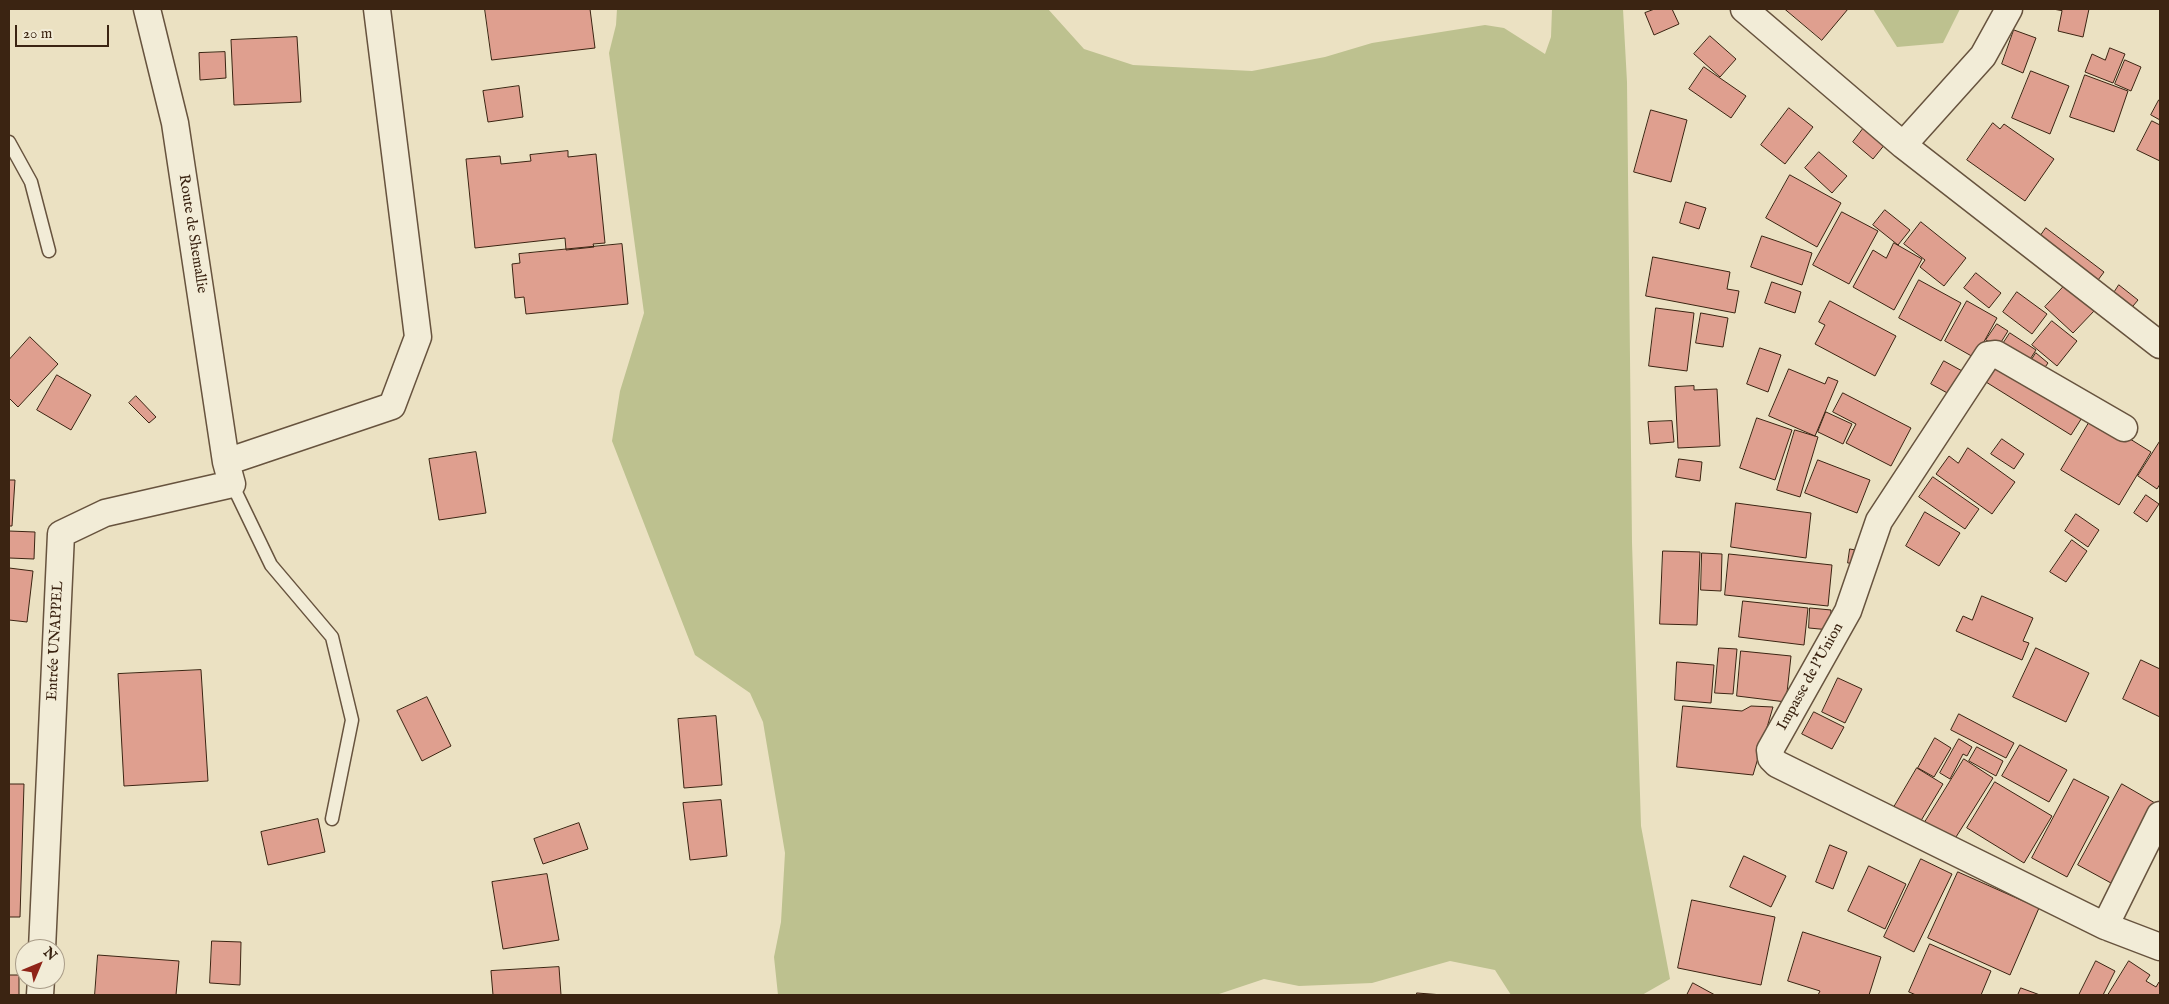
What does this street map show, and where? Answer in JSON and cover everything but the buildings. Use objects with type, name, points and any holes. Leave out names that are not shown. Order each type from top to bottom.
[{"type":"street","name":"Route de Shemallie","points":[[147,9],[175,123],[229,473]]},
{"type":"street","name":"Entrée UNAPPEL","points":[[42,939],[61,534],[105,513],[155,501],[229,473],[392,406],[418,337],[377,9]]},
{"type":"street","points":[[1744,9],[1903,145],[2160,345]]},
{"type":"street","points":[[1903,145],[1983,56],[2008,9]]},
{"type":"street","name":"Impasse de l'Union","points":[[2124,428],[1996,354],[1988,355],[1879,521],[1848,612],[1770,750],[1771,758],[1777,764],[2105,926],[2160,948]]},
{"type":"street","points":[[2105,926],[2160,815]]},
{"type":"lane","points":[[9,142],[31,182],[49,251]]},
{"type":"lane","points":[[229,473],[270,564],[332,637],[352,720],[332,818]]},
{"type":"green space","points":[[617,9],[1048,9],[1084,49],[1133,65],[1252,71],[1325,57],[1372,43],[1485,25],[1504,28],[1545,54],[1551,37],[1552,9],[1623,9],[1627,82],[1632,543],[1641,826],[1670,979],[1642,995],[1511,995],[1495,970],[1450,961],[1372,983],[1299,986],[1264,979],[1216,995],[778,995],[774,957],[781,922],[785,853],[763,722],[750,693],[695,655],[612,441],[620,391],[644,313],[609,53],[616,25]]},
{"type":"green space","points":[[1873,9],[1960,9],[1943,43],[1897,47]]}]
